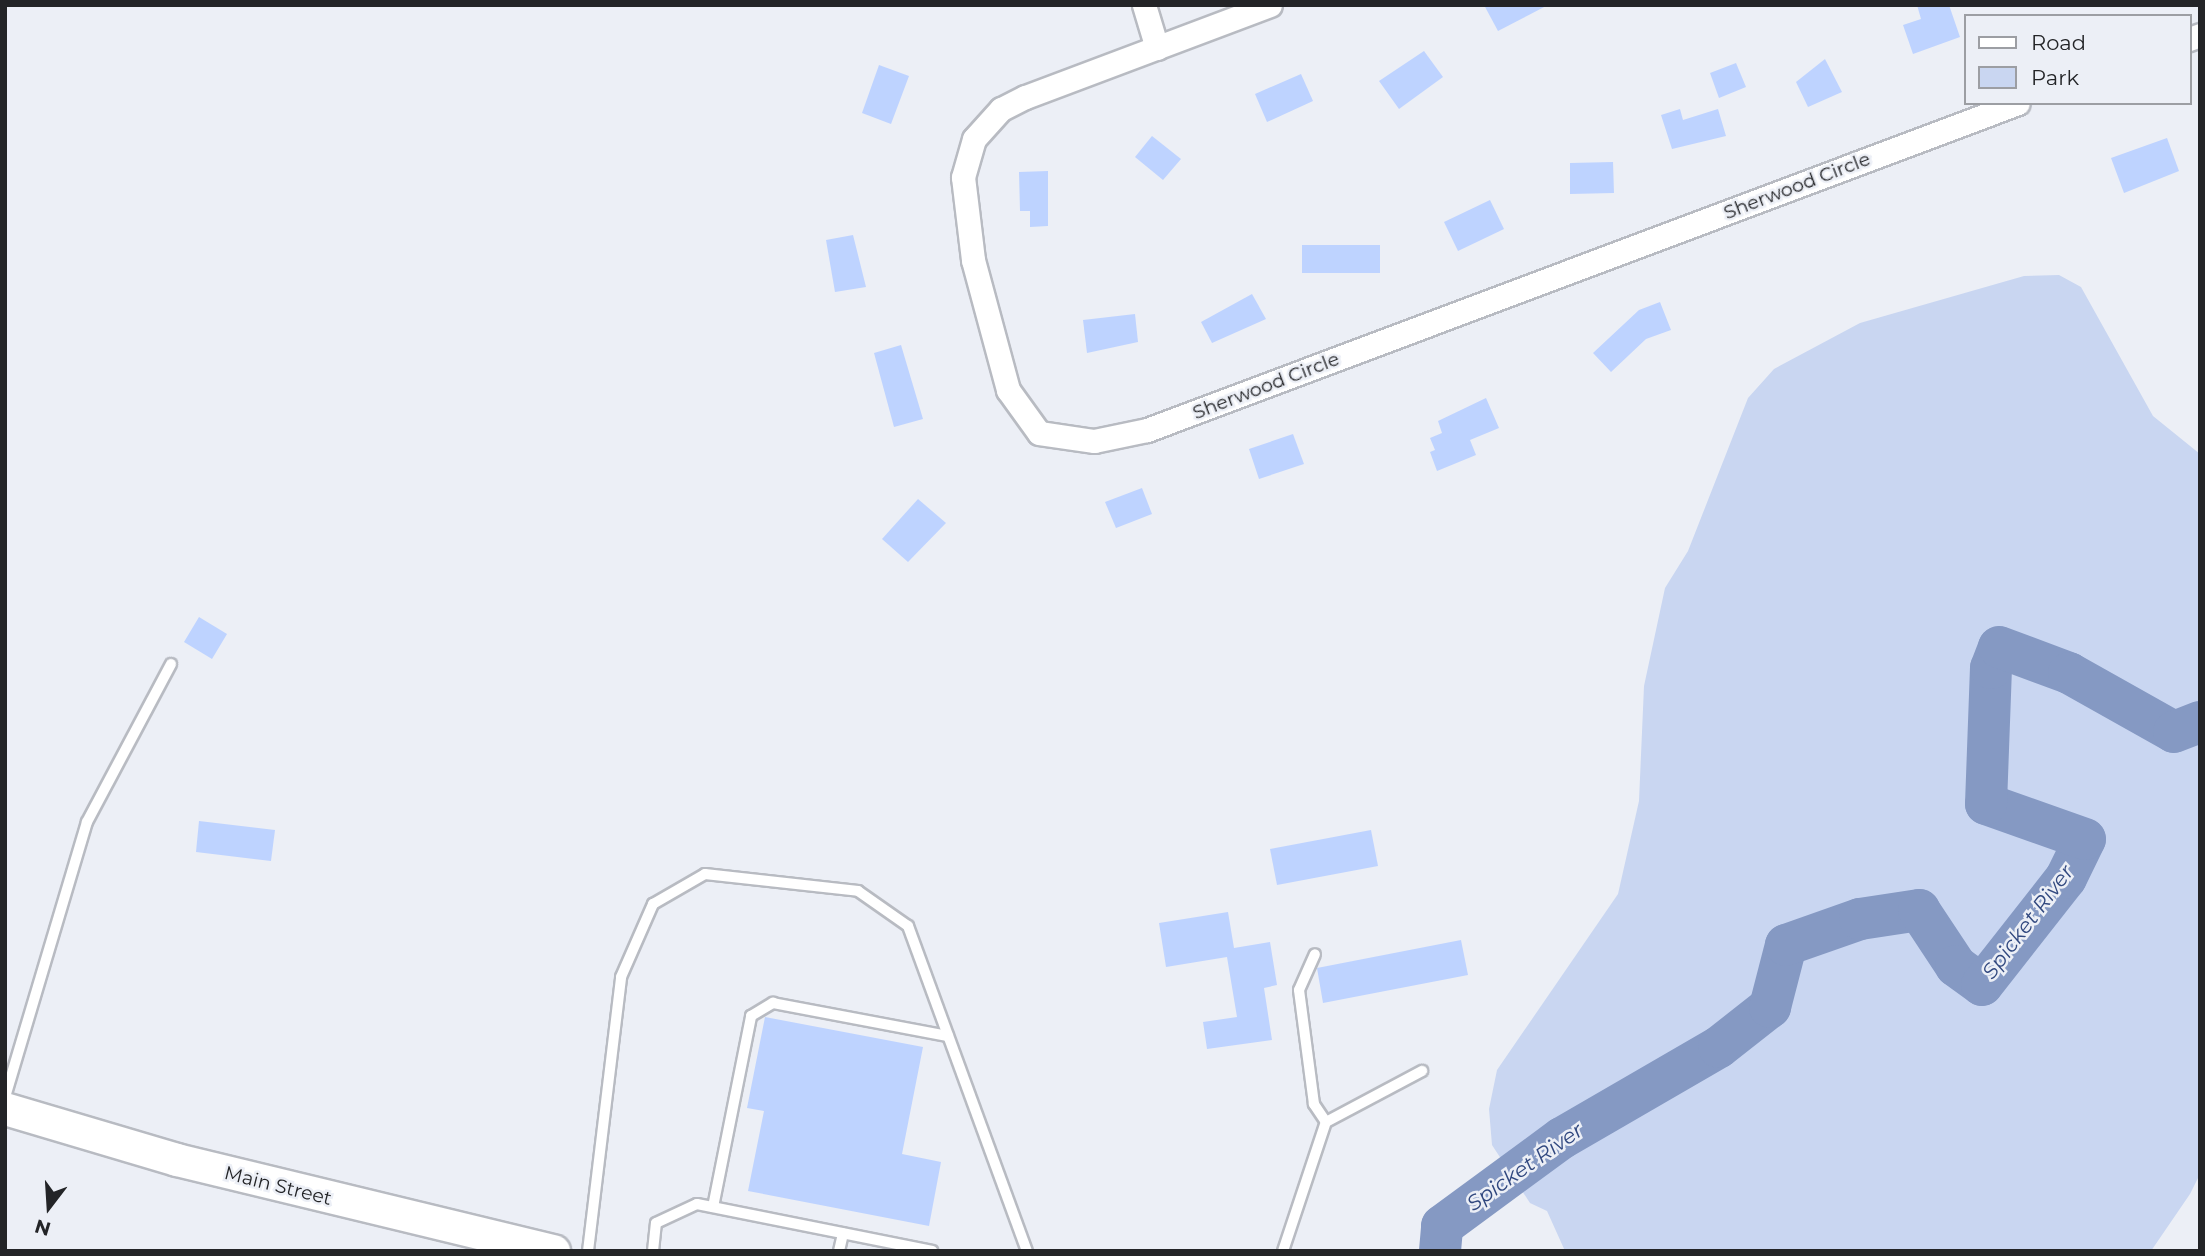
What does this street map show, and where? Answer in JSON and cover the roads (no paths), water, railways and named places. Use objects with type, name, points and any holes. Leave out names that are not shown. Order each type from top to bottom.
[{"type":"main road","name":"Main Street","points":[[5,1109],[177,1160],[554,1251]]},
{"type":"street","points":[[1144,5],[1157,48]]},
{"type":"street","name":"Sherwood Circle","points":[[1270,5],[1001,109],[982,127],[966,156],[964,205],[973,260],[1008,390],[1039,433],[1066,442],[1120,437],[1173,421],[2013,105]]},
{"type":"lane","points":[[5,1097],[87,822],[171,664]]},
{"type":"lane","points":[[588,1251],[621,977],[653,904],[705,874],[858,891],[908,926],[1027,1251]]},
{"type":"lane","points":[[1315,954],[1299,990],[1314,1104],[1326,1122]]},
{"type":"lane","points":[[712,1208],[751,1016],[773,1003],[948,1036]]},
{"type":"lane","points":[[1283,1251],[1326,1122],[1422,1071]]},
{"type":"lane","points":[[653,1251],[656,1223],[697,1204],[932,1251]]},
{"type":"lane","points":[[839,1251],[842,1233]]},
{"type":"waterway","name":"Spicket River","points":[[1440,1251],[1442,1226],[1562,1138],[1719,1047],[1770,1007],[1786,945],[1860,919],[1919,910],[1956,966],[1982,985],[2066,878],[2085,839],[1986,804],[1991,668],[1999,647],[2069,673],[2174,732],[2200,722]]}]
